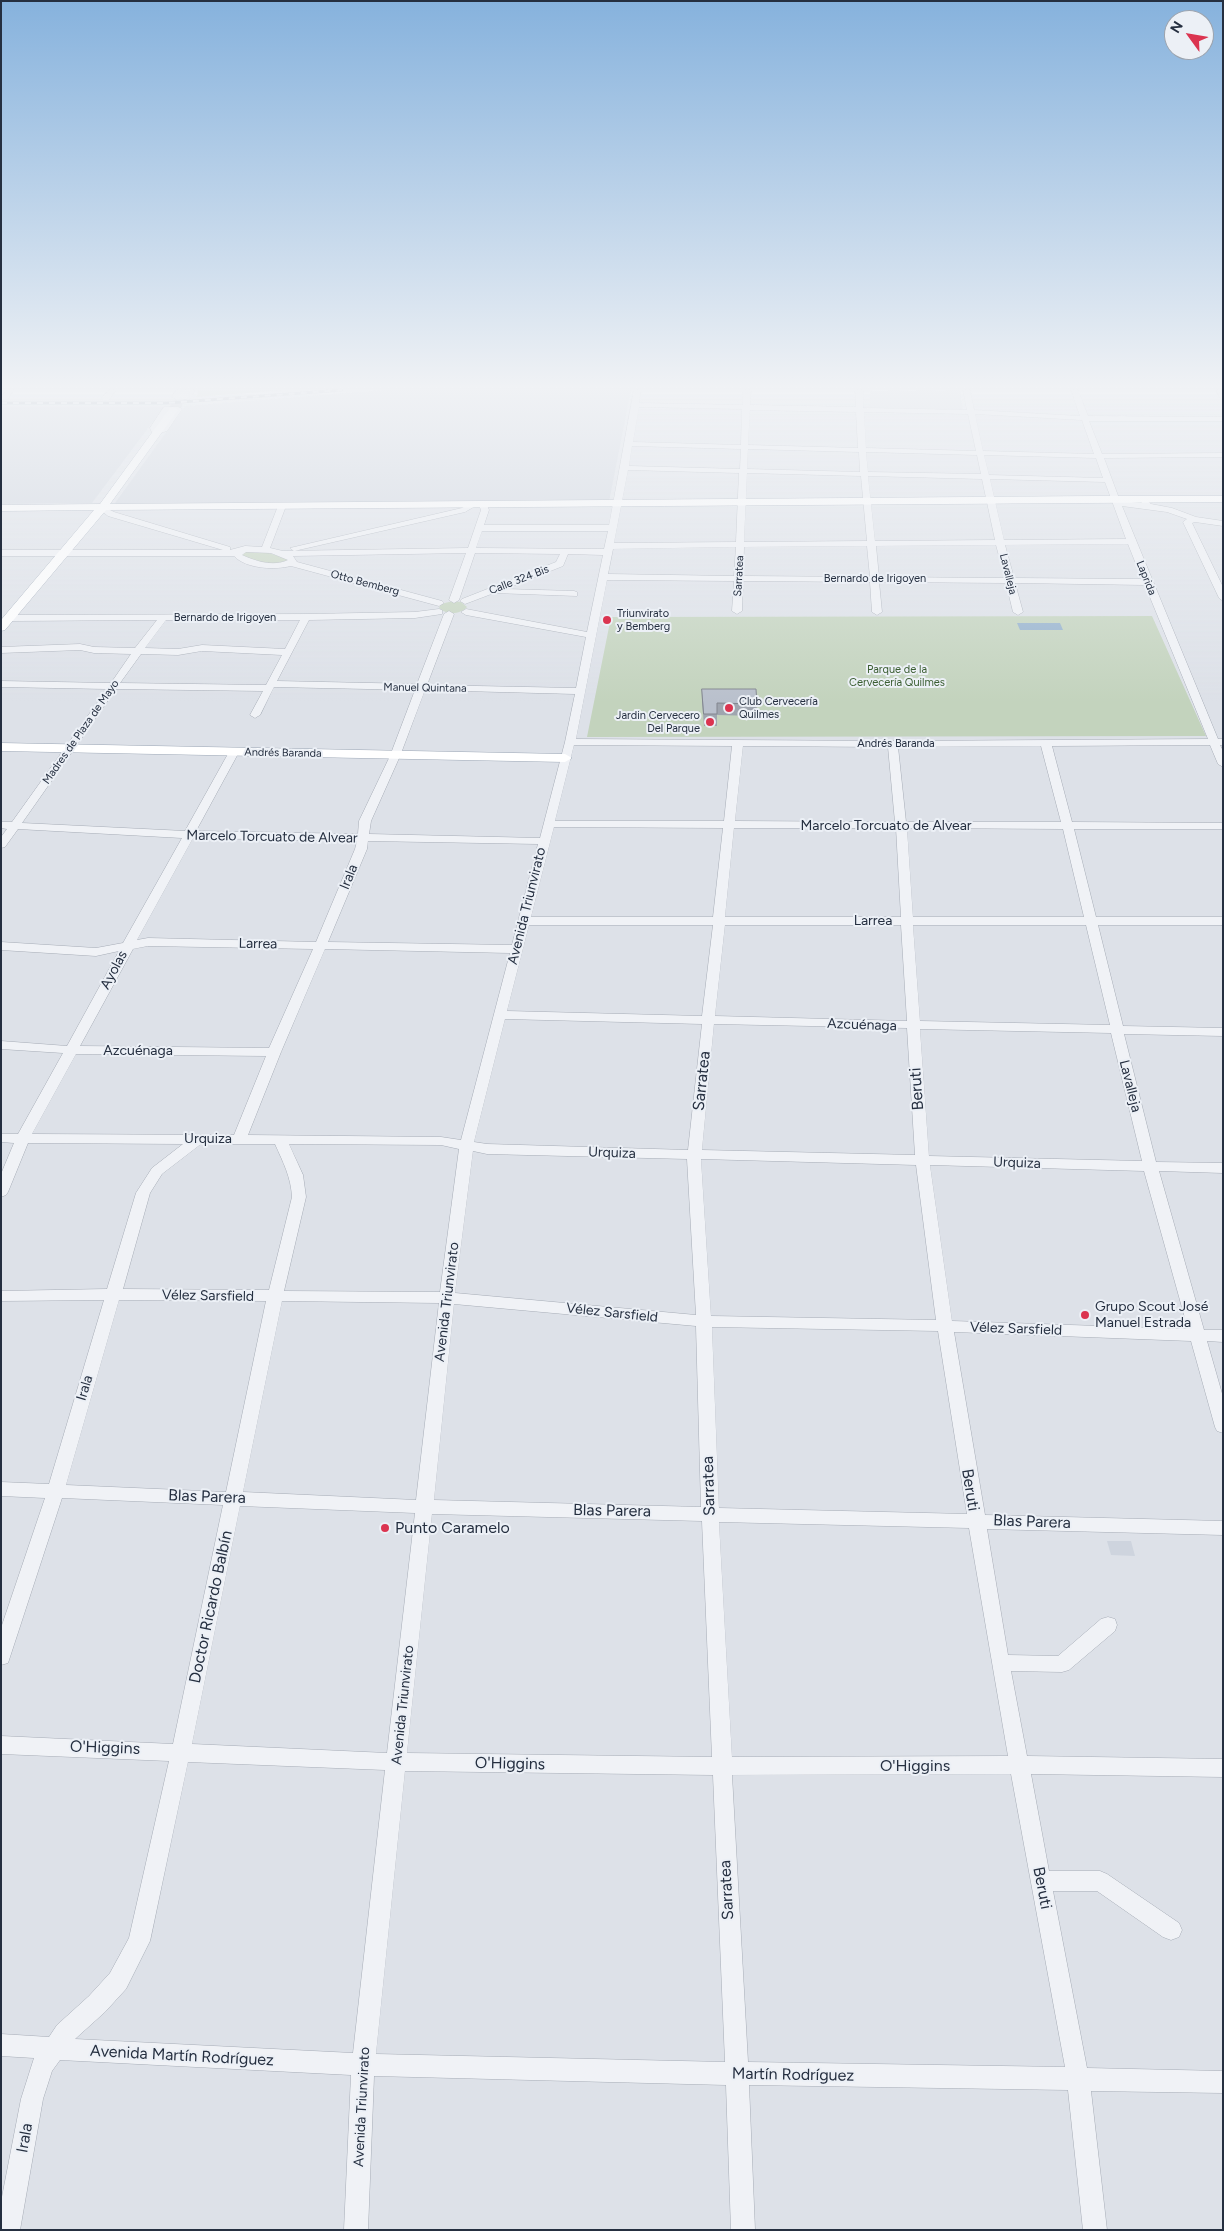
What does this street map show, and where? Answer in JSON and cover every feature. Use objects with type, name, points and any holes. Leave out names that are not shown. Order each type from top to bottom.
[{"type":"main road","points":[[4,625],[112,494]]},
{"type":"main road","points":[[1117,501],[1128,496],[1223,495]]},
{"type":"main road","points":[[1,508],[991,500],[1146,503],[1223,499]]},
{"type":"main road","name":"Andrés Baranda","points":[[1,747],[565,758]]},
{"type":"street","name":"Avenida Triunvirato","points":[[356,2230],[363,2066],[447,1298],[467,1144],[501,1015],[543,841],[570,742],[619,494]]},
{"type":"street","name":"Sarratea","points":[[737,611],[742,494]]},
{"type":"street","points":[[866,494],[878,612]]},
{"type":"street","name":"Lavalleja","points":[[990,494],[1008,580],[1018,612]]},
{"type":"street","name":"Laprida","points":[[1114,494],[1148,582],[1218,742],[1223,764]]},
{"type":"street","points":[[1146,503],[1194,519],[1223,524]]},
{"type":"street","points":[[273,552],[465,510],[478,505],[485,510],[480,528],[454,600],[443,610]]},
{"type":"street","points":[[273,552],[282,506]]},
{"type":"street","points":[[1,553],[237,553],[250,548],[290,557],[293,561],[276,566],[246,560],[237,553],[112,514],[102,508]]},
{"type":"street","points":[[1194,519],[1189,519],[1186,522],[1200,546],[1223,598]]},
{"type":"street","points":[[480,528],[611,528]]},
{"type":"street","points":[[273,552],[566,551],[740,544],[1131,541]]},
{"type":"street","name":"Calle 324 Bis","points":[[464,601],[560,564],[566,551]]},
{"type":"street","name":"Otto Bemberg","points":[[291,563],[443,610]]},
{"type":"street","name":"Bernardo de Irigoyen","points":[[602,577],[1148,582]]},
{"type":"street","points":[[494,590],[574,594]]},
{"type":"street","points":[[454,600],[464,601],[470,605],[466,612]]},
{"type":"street","points":[[443,610],[466,612],[591,635]]},
{"type":"street","name":"Bernardo de Irigoyen","points":[[4,625],[163,618],[306,618],[415,615],[443,610]]},
{"type":"street","name":"Irala","points":[[240,1138],[274,1052],[361,848],[365,821],[395,756],[420,688],[443,610]]},
{"type":"street","name":"Madres de Plaza de Mayo","points":[[1,845],[163,618]]},
{"type":"street","points":[[256,715],[306,618]]},
{"type":"street","points":[[1,650],[80,647],[94,650],[178,652],[202,648],[288,652]]},
{"type":"street","name":"Manuel Quintana","points":[[1,684],[580,691]]},
{"type":"street","name":"Andrés Baranda","points":[[570,742],[1046,744],[1218,742]]},
{"type":"street","name":"Sarratea","points":[[738,743],[694,1156],[704,1322],[710,1513],[737,2075],[742,2230]]},
{"type":"street","name":"Beruti","points":[[893,744],[922,1160],[975,1520],[1000,1664],[1078,2078],[1095,2230]]},
{"type":"street","name":"Lavalleja","points":[[1046,744],[1068,827],[1150,1166],[1223,1427]]},
{"type":"street","name":"Ayolas","points":[[1,1192],[23,1138],[126,946],[234,752]]},
{"type":"street","name":"Marcelo Torcuato de Alvear","points":[[548,824],[1223,826]]},
{"type":"street","name":"Marcelo Torcuato de Alvear","points":[[1,825],[188,835],[543,841]]},
{"type":"street","name":"Larrea","points":[[524,921],[1223,921]]},
{"type":"street","name":"Larrea","points":[[1,946],[96,952],[148,942],[517,949]]},
{"type":"street","name":"Azcuénaga","points":[[501,1015],[1223,1032]]},
{"type":"street","name":"Azcuénaga","points":[[1,1046],[70,1050],[274,1052]]},
{"type":"street","name":"Urquiza","points":[[1,1138],[441,1140],[487,1149],[694,1156],[1223,1168]]},
{"type":"street","name":"Irala","points":[[1,1657],[55,1492],[143,1193],[149,1180],[162,1166],[198,1139]]},
{"type":"street","name":"Doctor Ricardo Balbín","points":[[52,2049],[65,2033],[97,2004],[118,1981],[139,1940],[181,1751],[275,1297],[299,1197],[299,1186],[280,1140]]},
{"type":"street","name":"Vélez Sarsfield","points":[[1,1296],[113,1294],[447,1298],[704,1322],[945,1326],[1223,1336]]},
{"type":"street","name":"Blas Parera","points":[[1,1489],[424,1507],[710,1513],[1223,1528]]},
{"type":"street","points":[[1000,1664],[1062,1664],[1108,1625]]},
{"type":"street","name":"O'Higgins","points":[[1,1745],[181,1751],[396,1762],[721,1766],[1019,1765],[1223,1768]]},
{"type":"street","points":[[1041,1881],[1100,1881],[1171,1930]]},
{"type":"street","name":"Avenida Martín Rodríguez","points":[[1,2045],[363,2066]]},
{"type":"street","name":"Irala","points":[[8,2230],[34,2092],[42,2065],[52,2049]]},
{"type":"street","name":"Martín Rodríguez","points":[[363,2066],[737,2075],[1078,2078],[1223,2082]]},
{"type":"shaded area","points":[[1,494],[99,494],[92,503],[1,504]]},
{"type":"shaded area","points":[[121,494],[611,494],[609,502],[118,506],[115,503]]},
{"type":"shaded area","points":[[1107,1541],[1131,1541],[1135,1556],[1111,1555]]},
{"type":"green space","points":[[263,551],[290,560],[284,563],[272,564],[253,560],[241,555],[240,552]]},
{"type":"green space","points":[[453,601],[461,602],[467,607],[461,612],[453,613],[445,612],[439,608],[441,604]]},
{"type":"green space","name":"Parque de la Cervecería Quilmes","points":[[1152,616],[1206,736],[587,737],[611,617]]},
{"type":"water","points":[[1017,623],[1060,623],[1063,630],[1020,630]]},
{"type":"building","points":[[702,689],[756,689],[757,704],[717,703],[717,714],[704,714]]},
{"type":"place","name":"Triunvirato y Bemberg","points":[[607,620]]},
{"type":"place","name":"Club Cervecería Quilmes","points":[[729,708]]},
{"type":"place","name":"Jardin Cervecero Del Parque","points":[[710,722]]},
{"type":"place","name":"Grupo Scout José Manuel Estrada","points":[[1085,1315]]},
{"type":"place","name":"Punto Caramelo","points":[[385,1528]]}]
